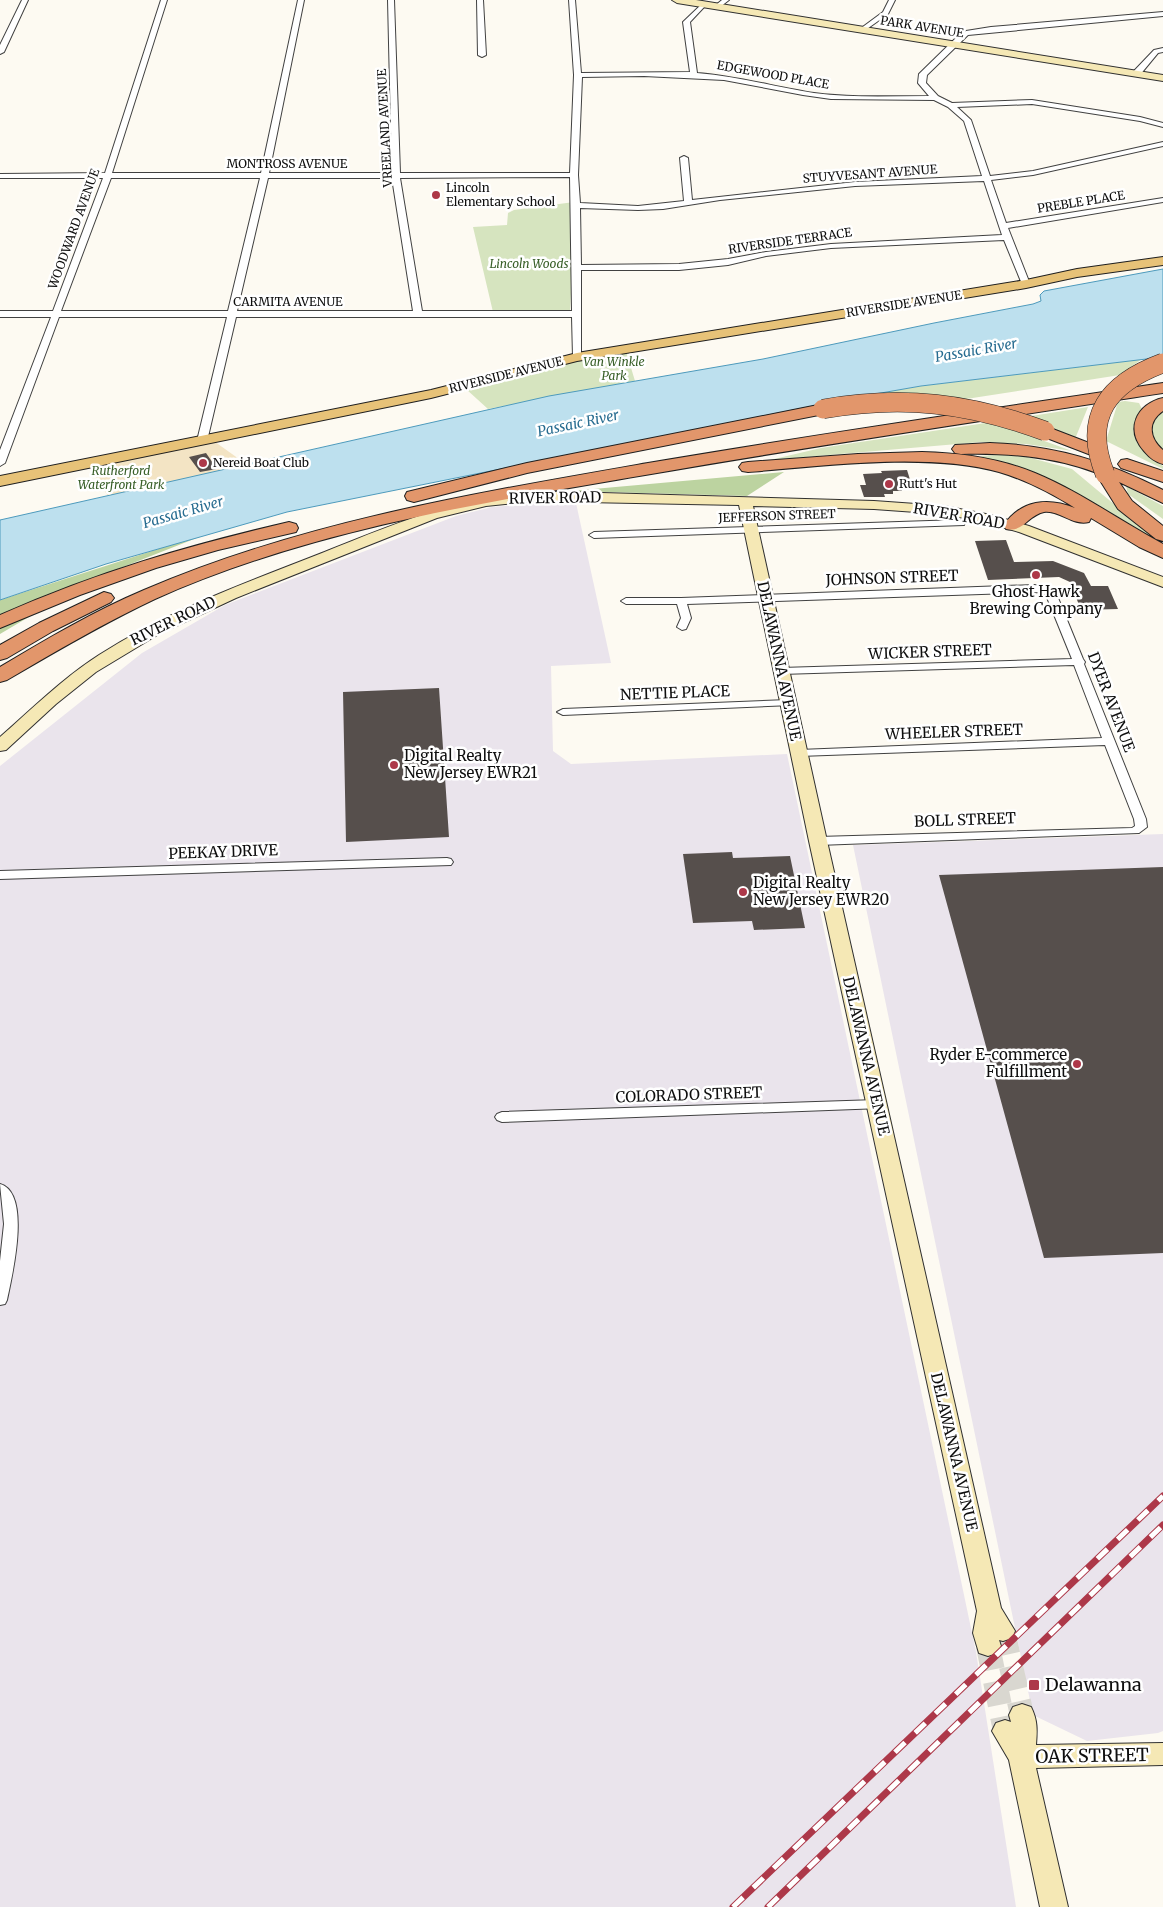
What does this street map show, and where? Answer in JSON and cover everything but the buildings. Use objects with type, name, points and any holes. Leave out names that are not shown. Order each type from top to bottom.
[{"type":"highway","points":[[1163,363],[1142,371],[1126,381],[1114,392],[1102,410],[1097,424],[1095,443],[1106,477],[1125,504],[1163,535]]},
{"type":"highway","points":[[378,506],[552,470],[1163,376]]},
{"type":"highway","points":[[0,676],[64,636],[106,614],[169,586],[242,558],[310,537],[436,506],[626,472],[1163,388]]},
{"type":"highway","points":[[0,622],[75,591],[200,549],[303,525],[490,476],[858,403],[915,400],[954,404],[982,410],[1009,417],[1045,431],[1163,482]]},
{"type":"highway","points":[[1163,403],[1147,414],[1142,426],[1143,436],[1147,445],[1163,459]]},
{"type":"highway","points":[[1079,446],[1163,477]]},
{"type":"highway","points":[[626,472],[671,472],[957,449],[1022,449],[1065,456],[1099,465],[1123,475],[1163,497]]},
{"type":"highway","points":[[810,462],[926,456],[965,460],[1002,468],[1049,486],[1163,554]]},
{"type":"highway","points":[[1106,477],[1137,508],[1163,526]]},
{"type":"highway","points":[[1013,525],[1023,514],[1032,508],[1048,506],[1061,508],[1163,554]]},
{"type":"highway","points":[[0,654],[81,609],[154,575],[229,547],[303,525]]},
{"type":"main road","name":"RIVERSIDE AVENUE","points":[[0,482],[431,394],[577,357],[1026,284],[1077,273],[1163,261]]},
{"type":"street","points":[[0,52],[25,0]]},
{"type":"street","name":"WOODWARD AVENUE","points":[[0,463],[108,176],[164,0]]},
{"type":"street","points":[[202,440],[264,175],[301,0]]},
{"type":"street","name":"VREELAND AVENUE","points":[[391,0],[396,176],[418,314]]},
{"type":"street","points":[[480,0],[482,55]]},
{"type":"street","points":[[572,0],[578,75],[574,175],[576,205],[577,357]]},
{"type":"street","name":"PARK AVENUE","points":[[677,0],[704,4],[722,3],[952,45],[1139,69],[1163,78]]},
{"type":"street","points":[[862,30],[886,12],[892,0]]},
{"type":"street","points":[[694,75],[686,22],[704,4]]},
{"type":"street","points":[[1026,284],[1003,226],[967,120],[951,105],[934,98],[922,82],[923,74],[966,33],[1163,14]]},
{"type":"street","points":[[1139,69],[1156,51],[1163,50]]},
{"type":"street","name":"EDGEWOOD PLACE","points":[[578,75],[694,75],[732,78],[833,97],[868,99],[934,98]]},
{"type":"street","points":[[951,105],[1038,103],[1140,119],[1163,125]]},
{"type":"street","name":"STUYVESANT AVENUE","points":[[576,205],[645,208],[854,184],[1033,174],[1110,154],[1163,144]]},
{"type":"street","points":[[684,158],[688,203]]},
{"type":"street","name":"MONTROSS AVENUE","points":[[0,176],[574,175]]},
{"type":"street","name":"PREBLE PLACE","points":[[1003,226],[1163,200]]},
{"type":"street","name":"RIVERSIDE TERRACE","points":[[577,268],[679,267],[728,262],[766,254],[831,246],[1007,237]]},
{"type":"street","name":"CARMITA AVENUE","points":[[0,314],[577,314]]},
{"type":"street","name":"RIVER ROAD","points":[[0,746],[81,675],[148,632],[222,597],[399,529],[451,510],[487,502],[533,497],[588,497],[927,508],[973,515],[1013,525],[1163,582]]},
{"type":"street","name":"DELAWANNA AVENUE","points":[[745,501],[818,841],[993,1629]]},
{"type":"street","name":"JEFFERSON STREET","points":[[594,535],[960,523]]},
{"type":"street","name":"JOHNSON STREET","points":[[626,601],[681,601],[1019,589]]},
{"type":"street","name":"DYER AVENUE","points":[[1019,589],[1045,589],[1052,593],[1080,662],[1140,820],[1141,827],[1135,830],[1112,831]]},
{"type":"street","points":[[681,601],[686,618],[682,627]]},
{"type":"street","name":"WICKER STREET","points":[[782,671],[1080,662]]},
{"type":"street","name":"NETTIE PLACE","points":[[563,712],[788,703]]},
{"type":"street","name":"WHEELER STREET","points":[[799,753],[1110,741]]},
{"type":"street","name":"BOLL STREET","points":[[818,841],[1112,831]]},
{"type":"street","name":"PEEKAY DRIVE","points":[[0,875],[447,862]]},
{"type":"street","name":"COLORADO STREET","points":[[502,1117],[877,1105]]},
{"type":"street","points":[[0,1190],[10,1201],[11,1229],[0,1300]]},
{"type":"street","points":[[1014,1723],[1054,1907]]},
{"type":"street","name":"OAK STREET","points":[[1021,1757],[1163,1754]]},
{"type":"shaded area","points":[[552,502],[576,503],[611,663],[551,666],[553,751],[571,764],[787,754],[976,1652],[1016,1907],[0,1907],[0,766],[142,653],[225,605],[456,516],[492,507]]},
{"type":"shaded area","points":[[1163,834],[1163,1731],[1087,1741],[1033,1715],[853,845]]},
{"type":"green space","name":"Lincoln Woods","points":[[574,202],[576,208],[570,311],[493,312],[473,227],[507,225],[508,213],[514,210]]},
{"type":"green space","name":"Van Winkle Park","points":[[626,351],[635,381],[488,409],[466,389],[547,367]]},
{"type":"green space","points":[[1142,359],[1120,375],[966,399],[918,395],[858,397],[921,386]]},
{"type":"green space","points":[[1118,402],[1139,403],[1142,409],[1136,419],[1134,435],[1141,448],[1163,466],[1163,469],[1106,441]]},
{"type":"green space","points":[[1088,407],[1075,439],[1025,417]]},
{"type":"green space","points":[[1163,411],[1163,451],[1153,436],[1152,426]]},
{"type":"green space","points":[[992,422],[1072,451],[1026,444],[981,442],[770,460],[821,448]]},
{"type":"green space","points":[[1016,454],[1072,469],[1163,545],[1040,476],[980,456]]},
{"type":"green space","points":[[784,472],[747,496],[571,491]]},
{"type":"green space","points":[[1126,486],[1163,506],[1163,519],[1128,494]]},
{"type":"green space","points":[[217,530],[95,578],[0,634],[0,600]]},
{"type":"sand","name":"Rutherford Waterfront Park","points":[[211,439],[253,469],[111,501],[89,466]]},
{"type":"water","name":"Passaic River","points":[[1163,269],[1163,357],[921,386],[858,397],[287,512],[106,564],[0,600],[0,520],[549,396],[763,359],[1033,304],[1041,301],[1040,295],[1044,291]]},
{"type":"tunnel","points":[[1003,1631],[1022,1715]]},
{"type":"tunnel","points":[[988,1646],[1005,1731]]},
{"type":"railway","points":[[733,1907],[1163,1496]]},
{"type":"railway","points":[[768,1907],[1163,1525]]},
{"type":"place","name":"Lincoln Elementary School","points":[[436,195]]},
{"type":"place","name":"Nereid Boat Club","points":[[203,463]]},
{"type":"place","name":"Rutt's Hut","points":[[889,484]]},
{"type":"place","name":"Ghost Hawk Brewing Company","points":[[1036,575]]},
{"type":"place","name":"Digital Realty New Jersey EWR21","points":[[394,765]]},
{"type":"place","name":"Digital Realty New Jersey EWR20","points":[[743,892]]},
{"type":"place","name":"Ryder E-commerce Fulfillment","points":[[1077,1064]]},
{"type":"place","name":"Delawanna","points":[[1034,1685]]}]
